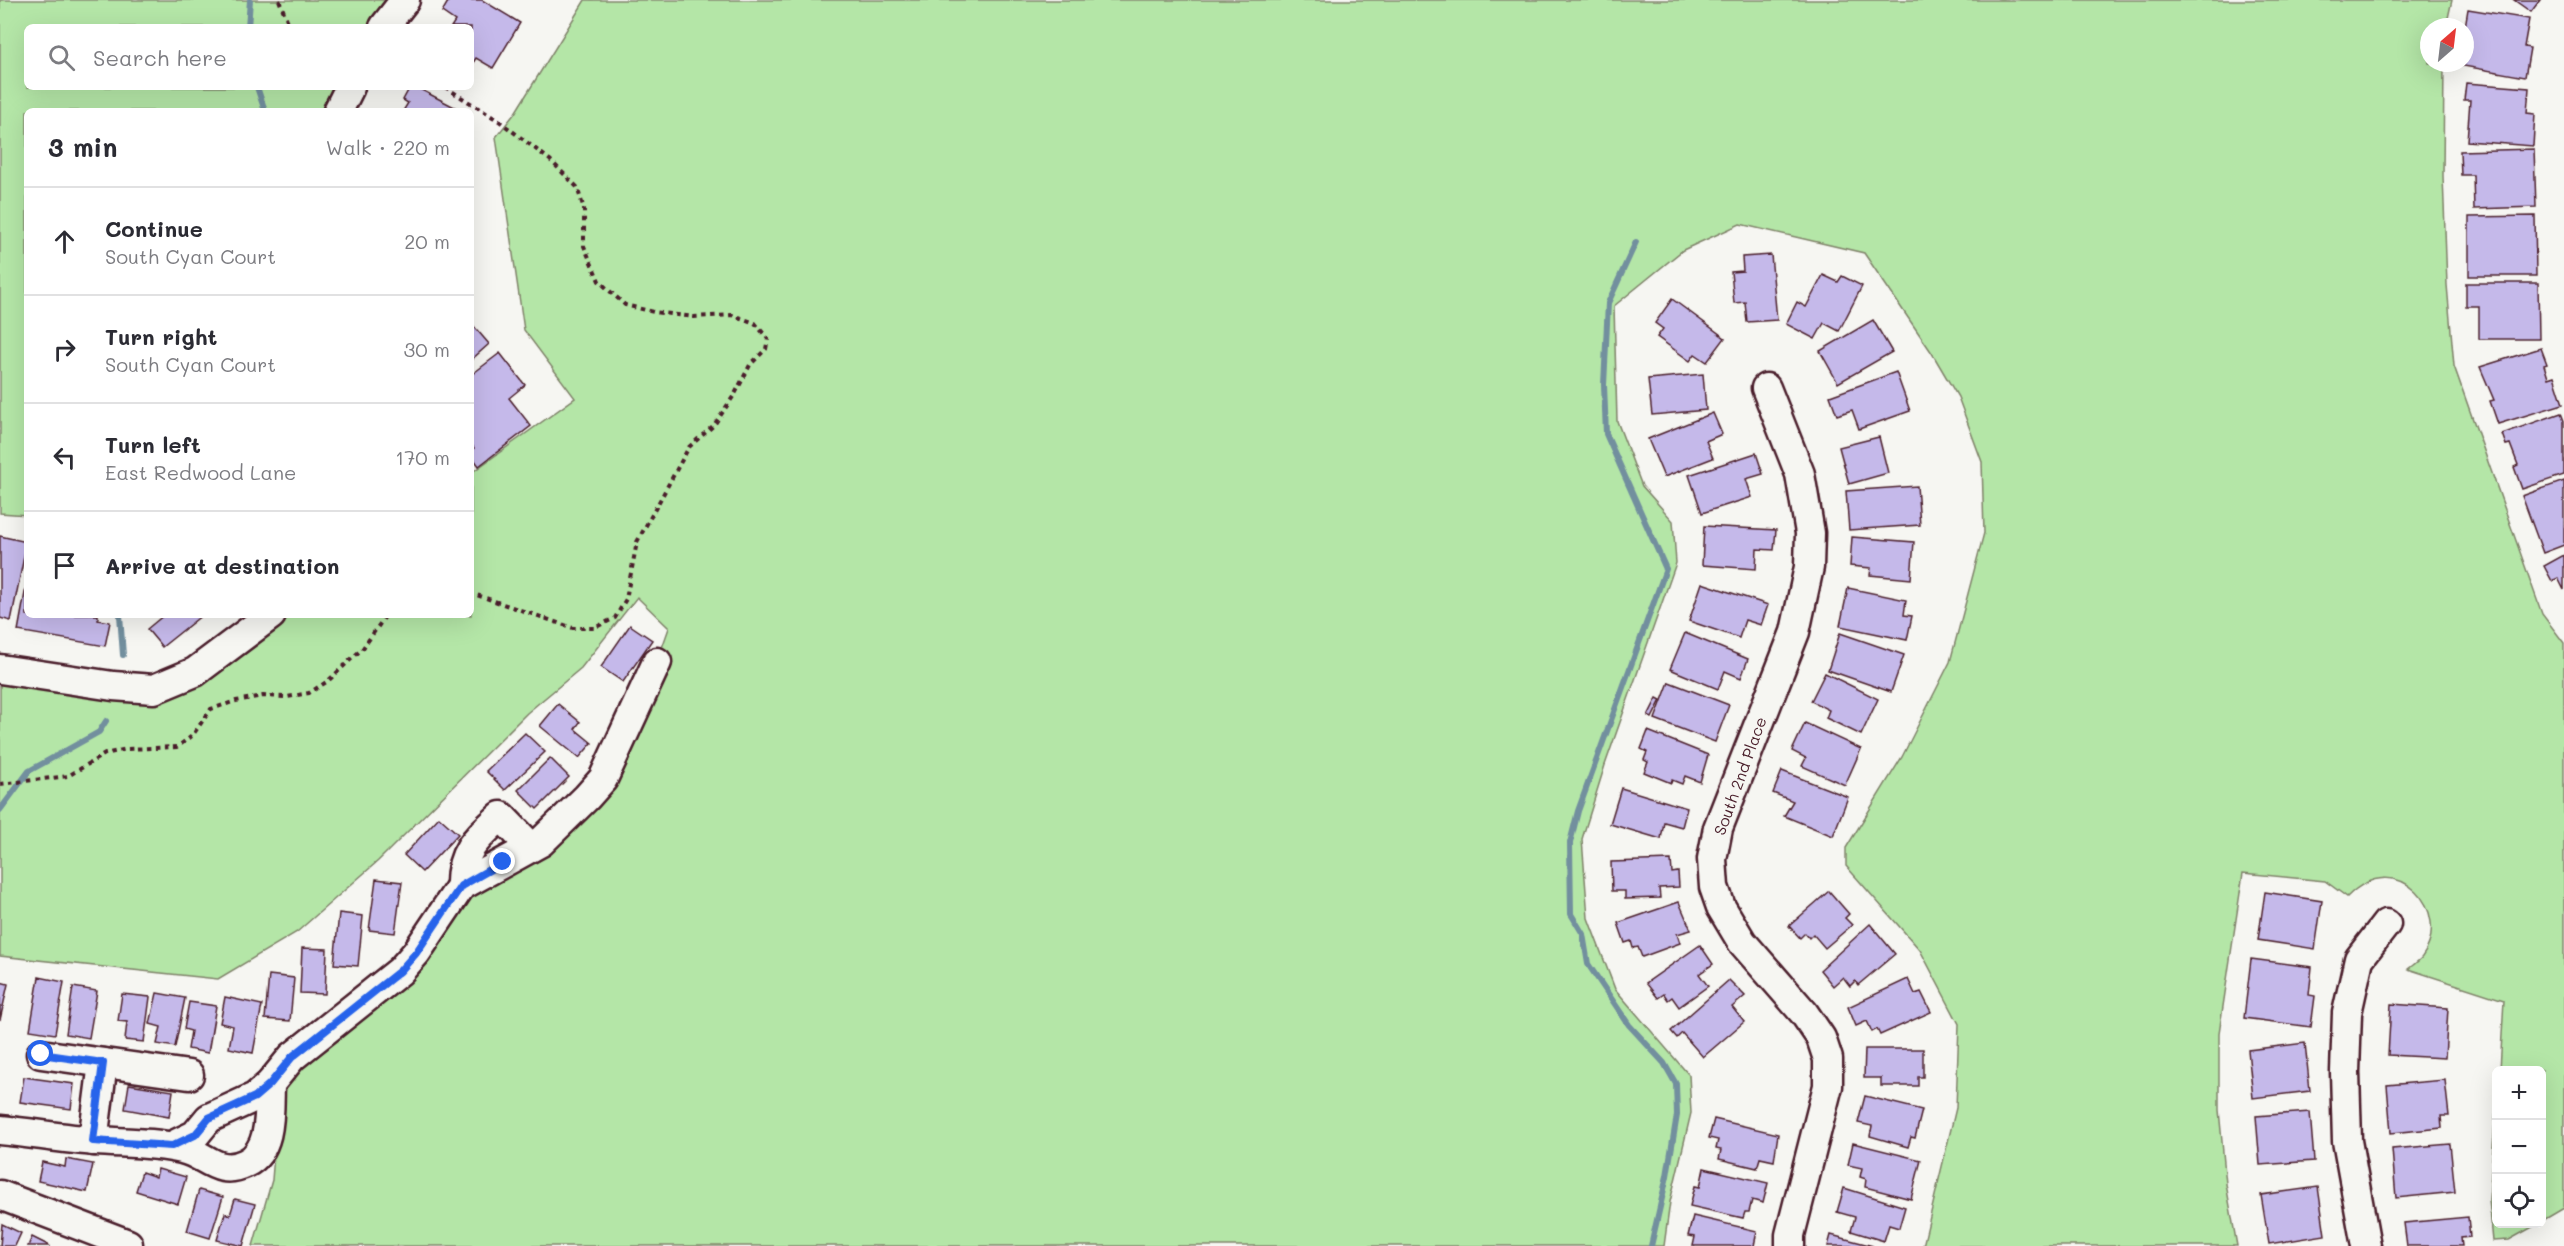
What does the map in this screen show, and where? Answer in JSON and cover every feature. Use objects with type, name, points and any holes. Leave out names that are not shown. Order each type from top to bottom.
[{"type":"street","points":[[386,24],[405,0]]},
{"type":"street","points":[[340,108],[348,90]]},
{"type":"street","name":"South 2nd Place","points":[[1766,388],[1800,474],[1809,532],[1809,567],[1795,632],[1718,828],[1712,859],[1714,887],[1721,907],[1742,942],[1804,1013],[1821,1038],[1828,1059],[1828,1086],[1790,1246]]},
{"type":"street","points":[[0,669],[113,686],[154,689],[195,672],[267,618]]},
{"type":"street","points":[[172,1146],[195,1135],[209,1118],[255,1097],[270,1084],[292,1057],[400,971],[416,953],[461,886],[541,842],[603,779],[657,662]]},
{"type":"street","points":[[461,886],[460,868],[472,842],[501,816],[531,847]]},
{"type":"street","points":[[2366,1246],[2347,1142],[2345,1072],[2348,1013],[2359,959],[2386,924]]},
{"type":"street","points":[[41,1054],[189,1075]]},
{"type":"street","points":[[93,1141],[103,1063]]},
{"type":"street","points":[[0,1130],[93,1141],[172,1146],[191,1151],[210,1164],[233,1168],[248,1162],[261,1148],[269,1122],[270,1084]]},
{"type":"street","points":[[0,1195],[128,1244]]},
{"type":"path","points":[[279,0],[289,24]]},
{"type":"path","points":[[450,90],[500,121],[550,160],[577,187],[584,209],[584,246],[599,281],[625,304],[654,312],[694,317],[732,315],[755,323],[768,339],[766,349],[750,365],[735,394],[714,425],[689,447],[637,542],[627,599],[615,618],[594,628],[573,628],[474,594]]},
{"type":"path","points":[[0,784],[9,785],[68,776],[105,754],[127,749],[177,747],[192,736],[211,709],[262,696],[287,697],[309,693],[328,681],[363,648],[384,618]]},
{"type":"green space","points":[[0,0],[405,0],[386,24],[24,24],[24,90],[348,90],[340,108],[24,108],[24,515],[0,513]]},
{"type":"green space","points":[[585,0],[2452,0],[2448,18],[2420,18],[2420,72],[2444,72],[2443,176],[2447,285],[2454,366],[2542,614],[2564,643],[2564,1208],[2546,1219],[2546,1066],[2500,1066],[2504,1000],[2408,969],[2422,957],[2430,940],[2431,922],[2426,905],[2416,891],[2402,882],[2385,878],[2366,883],[2347,897],[2325,881],[2243,873],[2219,1033],[2219,1110],[2226,1184],[2237,1246],[1923,1246],[1956,1108],[1959,1024],[1920,950],[1846,866],[1846,848],[1902,757],[1950,662],[1984,533],[1982,462],[1958,397],[1932,353],[1864,253],[1740,224],[1683,250],[1614,306],[1617,421],[1642,486],[1673,521],[1676,563],[1605,765],[1582,839],[1588,918],[1615,989],[1689,1075],[1691,1113],[1670,1202],[1664,1246],[253,1246],[272,1180],[279,1093],[292,1057],[400,971],[461,886],[587,797],[657,662],[669,628],[637,597],[581,668],[527,713],[378,861],[297,932],[218,979],[0,956],[0,669],[154,689],[266,618],[474,618],[474,471],[575,398],[524,330],[496,137],[515,113]]},
{"type":"green space","points":[[2492,1161],[2492,1228],[2531,1228],[2509,1240],[2493,1241],[2489,1200]]},
{"type":"building","points":[[449,0],[482,0],[520,23],[493,68],[476,58],[474,61],[474,24],[453,24],[455,21],[442,12]]},
{"type":"building","points":[[2514,0],[2540,0],[2531,12]]},
{"type":"building","points":[[2468,9],[2529,19],[2524,47],[2530,48],[2525,77],[2474,68],[2474,18],[2466,18]]},
{"type":"building","points":[[2466,83],[2529,88],[2527,113],[2535,114],[2533,146],[2467,141],[2470,100],[2464,100]]},
{"type":"building","points":[[408,90],[422,90],[456,108],[405,108],[408,103],[403,100]]},
{"type":"building","points":[[2534,149],[2536,207],[2474,209],[2473,175],[2461,175],[2460,151]]},
{"type":"building","points":[[2535,216],[2536,276],[2469,276],[2469,217]]},
{"type":"building","points":[[1771,255],[1777,320],[1747,322],[1745,302],[1734,303],[1731,272],[1743,271],[1742,257]]},
{"type":"building","points":[[1823,275],[1838,282],[1842,276],[1862,286],[1839,331],[1824,323],[1815,339],[1786,324],[1797,302],[1806,307]]},
{"type":"building","points":[[2466,283],[2538,283],[2539,339],[2479,339],[2479,306],[2466,306]]},
{"type":"building","points":[[1672,299],[1725,338],[1707,362],[1695,354],[1690,361],[1657,337],[1663,329],[1655,323]]},
{"type":"building","points":[[1873,320],[1892,352],[1838,383],[1820,351]]},
{"type":"building","points":[[474,326],[489,344],[474,357]]},
{"type":"building","points":[[2541,348],[2547,364],[2544,365],[2548,378],[2554,376],[2563,404],[2498,424],[2490,401],[2494,400],[2480,367]]},
{"type":"building","points":[[500,353],[525,385],[509,398],[531,426],[479,466],[474,459],[474,373]]},
{"type":"building","points":[[1896,372],[1910,411],[1859,429],[1852,410],[1837,415],[1830,396]]},
{"type":"building","points":[[1703,374],[1706,410],[1652,415],[1648,379]]},
{"type":"building","points":[[1713,413],[1722,434],[1706,441],[1713,458],[1664,477],[1648,439]]},
{"type":"building","points":[[2561,413],[2564,421],[2564,475],[2522,489],[2514,467],[2518,465],[2510,444],[2506,445],[2502,434]]},
{"type":"building","points":[[1879,437],[1888,473],[1849,484],[1839,447]]},
{"type":"building","points":[[1756,453],[1763,474],[1746,479],[1752,497],[1702,513],[1689,475]]},
{"type":"building","points":[[2564,481],[2564,545],[2543,553],[2522,496]]},
{"type":"building","points":[[1917,486],[1920,525],[1849,530],[1846,491]]},
{"type":"building","points":[[1704,526],[1776,530],[1774,550],[1757,549],[1756,569],[1702,565]]},
{"type":"building","points":[[0,536],[24,541],[24,557],[11,621],[0,618]]},
{"type":"building","points":[[1852,537],[1914,542],[1911,579],[1870,575],[1871,568],[1850,566]]},
{"type":"building","points":[[2564,555],[2564,590],[2558,578],[2552,581],[2544,566]]},
{"type":"building","points":[[1702,583],[1768,605],[1761,625],[1745,620],[1739,638],[1689,621]]},
{"type":"building","points":[[1848,588],[1906,600],[1904,615],[1912,616],[1907,640],[1840,626]]},
{"type":"building","points":[[24,598],[24,618],[98,618],[98,620],[110,622],[105,646],[18,631]]},
{"type":"building","points":[[160,618],[198,618],[162,647],[147,629]]},
{"type":"building","points":[[630,625],[652,640],[623,682],[601,667]]},
{"type":"building","points":[[1685,633],[1748,659],[1741,678],[1725,671],[1718,689],[1670,669]]},
{"type":"building","points":[[1840,633],[1904,655],[1891,692],[1828,670]]},
{"type":"building","points":[[1825,673],[1878,699],[1861,735],[1826,718],[1829,710],[1811,701]]},
{"type":"building","points":[[1669,682],[1729,705],[1715,742],[1655,719]]},
{"type":"building","points":[[1657,698],[1661,700],[1652,718],[1648,716]]},
{"type":"building","points":[[558,704],[580,722],[575,729],[592,743],[579,758],[540,726]]},
{"type":"building","points":[[1805,723],[1861,749],[1845,785],[1802,766],[1806,758],[1792,751]]},
{"type":"building","points":[[1648,731],[1708,755],[1700,782],[1685,776],[1682,784],[1672,780],[1671,783],[1644,772],[1648,762],[1644,760],[1647,752],[1641,749]]},
{"type":"building","points":[[525,733],[545,752],[505,790],[486,771]]},
{"type":"building","points":[[550,758],[569,777],[537,809],[518,790]]},
{"type":"building","points":[[1782,771],[1848,797],[1833,836],[1784,816],[1793,801],[1773,793]]},
{"type":"building","points":[[1621,788],[1687,808],[1682,827],[1664,822],[1661,839],[1610,824]]},
{"type":"building","points":[[439,817],[458,834],[422,872],[404,855]]},
{"type":"building","points":[[1671,860],[1672,873],[1678,872],[1679,887],[1659,888],[1660,898],[1625,899],[1625,891],[1612,891],[1611,862]]},
{"type":"building","points":[[376,879],[402,882],[395,933],[369,930]]},
{"type":"building","points":[[1829,891],[1849,914],[1845,918],[1852,925],[1825,948],[1813,934],[1809,938],[1805,933],[1800,938],[1789,926]]},
{"type":"building","points":[[2265,892],[2322,901],[2315,949],[2258,940]]},
{"type":"building","points":[[1679,902],[1691,930],[1677,934],[1680,943],[1642,957],[1638,947],[1633,948],[1631,941],[1625,943],[1618,923]]},
{"type":"building","points":[[339,913],[363,916],[358,966],[334,964]]},
{"type":"building","points":[[1870,924],[1895,954],[1858,985],[1855,981],[1850,986],[1843,977],[1833,986],[1820,970]]},
{"type":"building","points":[[1700,945],[1713,964],[1699,974],[1708,986],[1679,1007],[1672,997],[1668,1000],[1664,994],[1658,998],[1646,983]]},
{"type":"building","points":[[302,948],[327,949],[325,994],[300,993]]},
{"type":"building","points":[[2251,959],[2312,967],[2309,995],[2315,996],[2311,1027],[2244,1018]]},
{"type":"building","points":[[269,975],[294,978],[290,1021],[265,1019]]},
{"type":"building","points":[[39,977],[64,982],[55,1034],[30,1030]]},
{"type":"building","points":[[1908,979],[1915,994],[1921,992],[1931,1012],[1880,1035],[1877,1029],[1872,1032],[1867,1021],[1856,1026],[1848,1007]]},
{"type":"building","points":[[1729,980],[1745,996],[1732,1007],[1744,1022],[1703,1057],[1682,1033],[1677,1038],[1671,1031]]},
{"type":"building","points":[[0,982],[8,984],[0,1020]]},
{"type":"building","points":[[73,987],[97,991],[89,1038],[66,1034]]},
{"type":"building","points":[[157,993],[185,998],[175,1047],[157,1044],[161,1027],[150,1024]]},
{"type":"building","points":[[122,994],[150,997],[144,1042],[125,1040],[127,1022],[118,1021]]},
{"type":"building","points":[[225,997],[262,1005],[253,1053],[229,1048],[233,1026],[220,1023]]},
{"type":"building","points":[[189,1002],[216,1006],[208,1053],[188,1049],[191,1031],[184,1029]]},
{"type":"building","points":[[2391,1004],[2448,1008],[2445,1058],[2388,1055]]},
{"type":"building","points":[[2305,1043],[2310,1091],[2253,1098],[2248,1050]]},
{"type":"building","points":[[1865,1049],[1923,1049],[1923,1077],[1918,1077],[1918,1086],[1881,1086],[1881,1078],[1864,1078]]},
{"type":"building","points":[[24,1077],[74,1084],[71,1109],[20,1102]]},
{"type":"building","points":[[2445,1080],[2449,1116],[2441,1116],[2442,1128],[2391,1133],[2387,1085]]},
{"type":"building","points":[[129,1084],[173,1091],[169,1117],[125,1109]]},
{"type":"building","points":[[1865,1096],[1922,1110],[1915,1138],[1911,1137],[1908,1147],[1870,1136],[1872,1126],[1858,1123]]},
{"type":"building","points":[[2310,1112],[2314,1161],[2260,1165],[2256,1116]]},
{"type":"building","points":[[1714,1119],[1778,1134],[1774,1161],[1760,1158],[1757,1168],[1719,1159],[1721,1150],[1716,1149],[1718,1140],[1709,1138]]},
{"type":"building","points":[[1853,1143],[1921,1160],[1911,1199],[1865,1187],[1866,1179],[1860,1177],[1862,1168],[1848,1165]]},
{"type":"building","points":[[2450,1144],[2455,1192],[2396,1198],[2392,1149]]},
{"type":"building","points":[[66,1159],[93,1164],[87,1192],[38,1181],[42,1162],[65,1167]]},
{"type":"building","points":[[1704,1168],[1768,1183],[1763,1203],[1752,1200],[1749,1212],[1745,1212],[1743,1218],[1690,1206],[1695,1186],[1700,1187]]},
{"type":"building","points":[[158,1169],[186,1177],[178,1204],[136,1191],[142,1172],[156,1177]]},
{"type":"building","points":[[2318,1187],[2325,1235],[2269,1244],[2261,1195]]},
{"type":"building","points":[[1844,1188],[1905,1207],[1899,1228],[1889,1225],[1884,1241],[1851,1231],[1855,1217],[1837,1212]]},
{"type":"building","points":[[199,1190],[223,1197],[210,1238],[187,1231]]},
{"type":"building","points":[[235,1199],[255,1204],[243,1246],[217,1240],[225,1213],[230,1215]]},
{"type":"building","points":[[1693,1216],[1757,1231],[1754,1246],[1693,1246],[1695,1237],[1688,1236]]},
{"type":"building","points":[[2468,1217],[2470,1237],[2461,1238],[2462,1246],[2407,1246],[2404,1223]]},
{"type":"building","points":[[2,1224],[21,1233],[15,1246],[0,1246]]},
{"type":"building","points":[[1831,1235],[1873,1246],[1828,1246]]},
{"type":"building","points":[[32,1237],[50,1246],[28,1246]]},
{"type":"waterway","points":[[248,24],[250,0]]},
{"type":"waterway","points":[[258,90],[264,108]]},
{"type":"waterway","points":[[1636,242],[1608,303],[1604,385],[1606,434],[1666,569],[1578,811],[1570,843],[1571,914],[1583,934],[1588,964],[1629,1025],[1664,1063],[1676,1084],[1677,1115],[1667,1176],[1651,1246]]},
{"type":"waterway","points":[[120,618],[123,655]]},
{"type":"waterway","points":[[0,810],[29,771],[99,732],[106,721]]},
{"type":"route","points":[[41,1054],[103,1063],[93,1141],[172,1146],[195,1135],[209,1118],[255,1097],[270,1084],[292,1057],[400,971],[416,953],[461,886],[503,862]]}]
